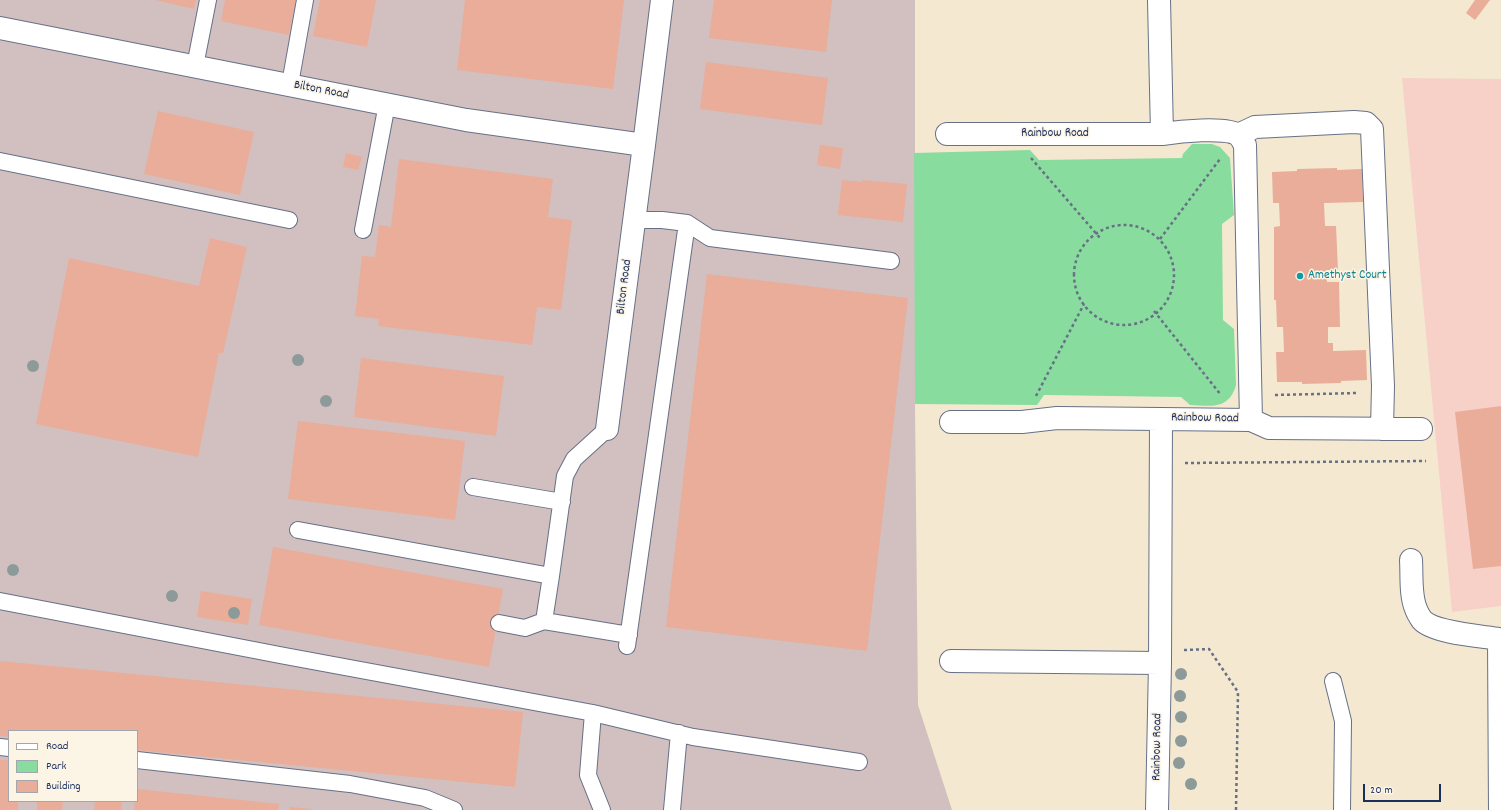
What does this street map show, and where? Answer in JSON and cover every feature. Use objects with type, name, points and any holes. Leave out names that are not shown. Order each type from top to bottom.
[{"type":"street","name":"Bilton Road","points":[[607,430],[662,0]]},
{"type":"street","points":[[1159,0],[1162,134]]},
{"type":"street","name":"Bilton Road","points":[[0,28],[290,84],[466,120],[644,145]]},
{"type":"street","points":[[1238,134],[1255,128],[1354,122],[1366,123],[1372,130],[1383,393],[1382,429]]},
{"type":"street","name":"Rainbow Road","points":[[947,134],[1162,134],[1188,131],[1228,131],[1238,134],[1245,145],[1251,396],[1246,420],[1162,419],[1157,810]]},
{"type":"street","points":[[951,422],[1022,422],[1057,418],[1162,419]]},
{"type":"street","points":[[1246,420],[1269,428],[1421,429]]},
{"type":"street","points":[[1411,560],[1413,593],[1416,608],[1423,620],[1431,625],[1451,632],[1500,638],[1500,810]]},
{"type":"street","points":[[951,661],[1160,657]]},
{"type":"lane","points":[[195,66],[208,0]]},
{"type":"lane","points":[[290,84],[305,0]]},
{"type":"lane","points":[[363,230],[387,104]]},
{"type":"lane","points":[[0,161],[289,220]]},
{"type":"lane","points":[[634,220],[662,220],[687,223],[710,238],[891,261]]},
{"type":"lane","points":[[499,623],[525,628],[544,621],[628,640],[687,223]]},
{"type":"lane","points":[[544,621],[565,476],[574,459],[607,430]]},
{"type":"lane","points":[[473,487],[562,502]]},
{"type":"lane","points":[[298,530],[551,576]]},
{"type":"lane","points":[[0,601],[593,713],[694,737],[859,762]]},
{"type":"lane","points":[[1333,680],[1343,721],[1342,810]]},
{"type":"lane","points":[[593,713],[588,775],[602,810]]},
{"type":"lane","points":[[672,810],[679,733]]},
{"type":"lane","points":[[138,760],[350,784],[425,798],[454,810]]},
{"type":"path","points":[[1008,134],[1100,238]]},
{"type":"path","points":[[1160,239],[1238,134]]},
{"type":"path","points":[[1127,225],[1142,228],[1160,239],[1172,259],[1174,274],[1172,288],[1166,302],[1155,312],[1143,321],[1130,324],[1117,324],[1104,320],[1093,313],[1084,304],[1077,291],[1074,278],[1076,264],[1080,252],[1096,233],[1112,226],[1127,225]]},
{"type":"path","points":[[1022,422],[1084,304]]},
{"type":"path","points":[[1155,312],[1246,420]]},
{"type":"path","points":[[1251,396],[1383,393]]},
{"type":"path","points":[[1161,463],[1426,461]]},
{"type":"path","points":[[1160,657],[1209,649],[1238,692],[1236,810]]},
{"type":"shaded area","points":[[0,0],[915,0],[915,404],[918,705],[952,810],[0,810]]},
{"type":"shaded area","points":[[1402,78],[1501,79],[1501,606],[1452,612]]},
{"type":"green space","points":[[1192,144],[1212,144],[1220,147],[1230,158],[1234,215],[1222,224],[1223,320],[1234,329],[1236,385],[1229,399],[1218,405],[1205,406],[1190,405],[1181,397],[1044,395],[1037,405],[915,404],[914,153],[1030,150],[1039,160],[1182,158],[1183,154]]},
{"type":"building","points":[[156,0],[196,0],[194,9]]},
{"type":"building","points":[[225,0],[296,0],[289,35],[221,21]]},
{"type":"building","points":[[320,0],[376,0],[367,47],[313,36]]},
{"type":"building","points":[[465,0],[624,0],[613,89],[457,70]]},
{"type":"building","points":[[714,0],[832,0],[826,52],[709,38]]},
{"type":"building","points":[[1475,0],[1490,0],[1475,20],[1466,13]]},
{"type":"building","points":[[706,62],[828,78],[822,125],[700,109]]},
{"type":"building","points":[[158,111],[254,132],[240,195],[144,174]]},
{"type":"building","points":[[820,145],[843,148],[840,169],[817,165]]},
{"type":"building","points":[[346,153],[362,157],[358,170],[343,167]]},
{"type":"building","points":[[399,159],[553,179],[548,217],[572,220],[561,310],[537,307],[532,345],[378,326],[379,319],[355,316],[362,256],[375,257],[379,225],[391,227]]},
{"type":"building","name":"Amethyst Court","points":[[1337,168],[1337,170],[1362,169],[1363,202],[1324,203],[1325,226],[1336,226],[1338,270],[1326,270],[1327,282],[1339,282],[1340,327],[1328,327],[1328,343],[1333,343],[1333,351],[1366,350],[1367,380],[1341,381],[1341,383],[1302,384],[1302,382],[1277,382],[1276,352],[1284,352],[1283,327],[1277,327],[1276,300],[1274,300],[1274,227],[1280,226],[1279,203],[1273,203],[1272,172],[1297,171],[1297,169]]},
{"type":"building","points":[[842,180],[862,182],[863,180],[907,184],[903,222],[838,215]]},
{"type":"building","points":[[210,238],[247,247],[223,353],[219,353],[198,457],[36,424],[69,258],[199,286]]},
{"type":"building","points":[[707,274],[908,298],[867,651],[666,627]]},
{"type":"building","points":[[361,358],[504,376],[496,436],[354,417]]},
{"type":"building","points":[[1501,406],[1501,566],[1473,569],[1455,412]]},
{"type":"building","points":[[298,421],[465,441],[455,520],[288,499]]},
{"type":"building","points":[[273,547],[503,589],[489,667],[259,625]]},
{"type":"building","points":[[201,591],[252,599],[248,625],[197,617]]},
{"type":"building","points":[[0,661],[523,712],[515,787],[138,750],[138,730],[8,730],[8,737],[0,736]]},
{"type":"building","points":[[0,760],[8,760],[8,802],[18,802],[18,810],[0,810]]},
{"type":"building","points":[[138,789],[279,804],[278,810],[134,810],[135,802],[138,802]]},
{"type":"building","points":[[37,802],[63,802],[62,810],[37,810]]},
{"type":"building","points":[[95,802],[122,802],[121,810],[94,810]]},
{"type":"building","points":[[290,807],[312,809],[312,810],[290,810]]},
{"type":"place","name":"Amethyst Court","points":[[1300,276]]}]
